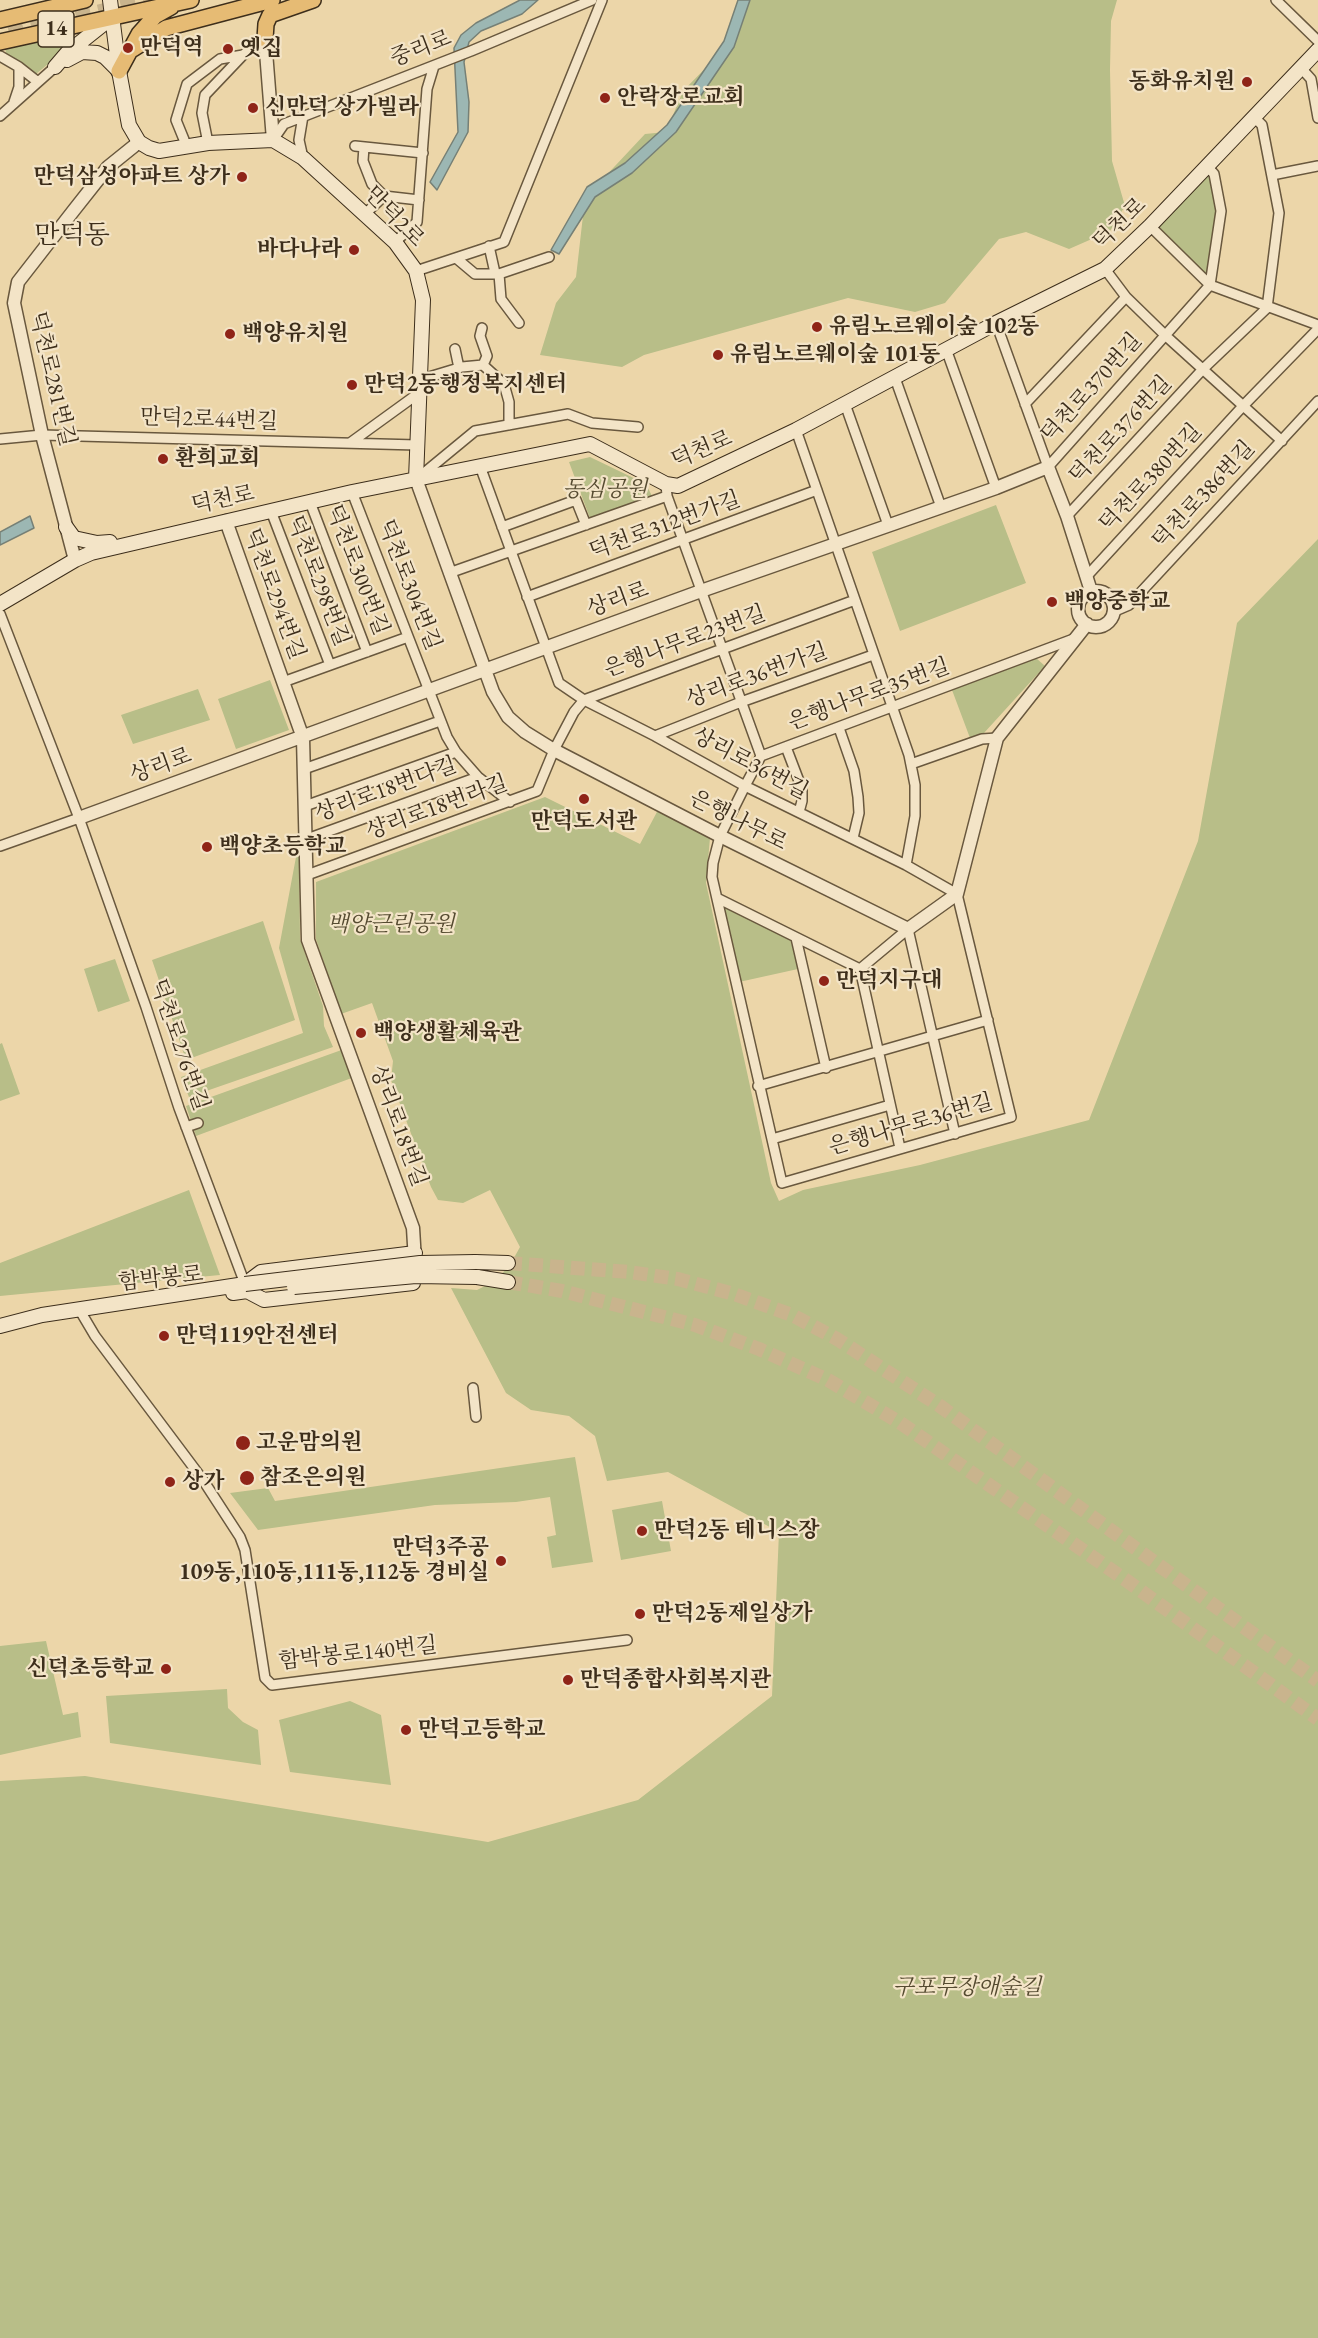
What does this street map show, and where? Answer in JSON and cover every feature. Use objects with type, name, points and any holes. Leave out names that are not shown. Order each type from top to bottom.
[{"type":"main road","points":[[24,15],[45,0]]},
{"type":"main road","name":"14","points":[[0,20],[85,0]]},
{"type":"main road","points":[[110,0],[129,125],[139,142],[159,151],[208,143],[273,140]]},
{"type":"main road","points":[[133,49],[166,28],[272,0]]},
{"type":"main road","points":[[265,39],[266,24],[270,15],[313,0]]},
{"type":"main road","points":[[119,71],[140,34],[155,16],[185,1]]},
{"type":"main road","name":"14","points":[[0,42],[185,1]]},
{"type":"main road","points":[[55,67],[67,53],[112,16]]},
{"type":"main road","name":"덕천로","points":[[0,604],[91,553],[352,492],[590,444],[666,490],[678,486],[796,430],[996,322],[1104,269],[1150,226],[1318,50]]},
{"type":"main road","points":[[55,67],[82,52],[97,53],[105,57],[119,71]]},
{"type":"main road","name":"만덕2로","points":[[273,140],[303,158],[365,214],[394,242],[416,272],[423,300],[416,479]]},
{"type":"main road","points":[[66,526],[74,538],[97,543],[145,539]]},
{"type":"main road","points":[[246,1288],[261,1272],[415,1253]]},
{"type":"main road","points":[[246,1288],[401,1265],[508,1263]]},
{"type":"main road","points":[[246,1288],[416,1276],[477,1277],[508,1282]]},
{"type":"main road","points":[[246,1288],[264,1300],[413,1283]]},
{"type":"main road","name":"함박봉로","points":[[0,1326],[42,1315],[79,1309],[246,1288]]},
{"type":"street","name":"중리로","points":[[273,140],[284,124],[434,66],[592,0]]},
{"type":"street","points":[[416,272],[504,242],[602,0]]},
{"type":"street","points":[[1276,0],[1318,41]]},
{"type":"street","points":[[208,143],[202,113],[205,95],[243,55],[265,39]]},
{"type":"street","points":[[265,39],[273,140]]},
{"type":"street","points":[[187,147],[176,120],[187,84],[220,59],[243,55]]},
{"type":"street","points":[[0,56],[38,82]]},
{"type":"street","points":[[394,242],[417,222],[427,88],[434,66]]},
{"type":"street","points":[[4,114],[16,98],[19,87],[19,67]]},
{"type":"street","points":[[4,114],[55,67]]},
{"type":"street","points":[[1301,68],[1311,79],[1318,118]]},
{"type":"street","points":[[303,116],[299,140],[303,158]]},
{"type":"street","points":[[1254,117],[1262,125],[1279,213],[1267,308]]},
{"type":"street","name":"덕천로281번길","points":[[75,560],[42,435],[14,303],[18,282],[108,167],[139,142]]},
{"type":"street","points":[[419,200],[384,196],[367,176],[360,146],[423,153]]},
{"type":"street","points":[[1208,166],[1214,174],[1221,211],[1210,285]]},
{"type":"street","points":[[1272,175],[1318,166]]},
{"type":"street","points":[[365,214],[384,196]]},
{"type":"street","points":[[1150,226],[1210,285],[1318,327]]},
{"type":"street","points":[[489,246],[497,273],[501,299],[519,323]]},
{"type":"street","points":[[456,258],[475,274],[497,273],[549,257]]},
{"type":"street","points":[[1104,269],[1126,297],[1166,336]]},
{"type":"street","name":"덕천로370번길","points":[[1048,467],[1210,285]]},
{"type":"street","points":[[1025,404],[1126,297]]},
{"type":"street","name":"덕천로376번길","points":[[1067,516],[1203,369],[1267,308]]},
{"type":"street","points":[[996,322],[1067,516],[1091,591]]},
{"type":"street","name":"덕천로380번길","points":[[1087,576],[1318,327]]},
{"type":"street","points":[[482,328],[480,336],[486,356],[483,364]]},
{"type":"street","name":"덕천로370번길","points":[[1166,336],[1203,369]]},
{"type":"street","points":[[455,349],[459,368]]},
{"type":"street","points":[[946,349],[996,488]]},
{"type":"street","points":[[350,443],[419,387],[459,368],[483,364]]},
{"type":"street","points":[[483,364],[504,384],[509,402],[509,425]]},
{"type":"street","name":"덕천로376번길","points":[[1203,369],[1244,406]]},
{"type":"street","points":[[895,378],[941,507]]},
{"type":"street","name":"덕천로386번길","points":[[1114,611],[1129,605],[1318,401]]},
{"type":"street","points":[[845,404],[888,525]]},
{"type":"street","points":[[1244,406],[1281,441]]},
{"type":"street","points":[[416,479],[475,431],[568,414],[592,423],[638,427]]},
{"type":"street","points":[[796,430],[837,543],[911,764],[915,785],[915,816],[906,865]]},
{"type":"street","name":"만덕2로44번길","points":[[0,439],[42,435],[417,445]]},
{"type":"street","name":"상리로36번길","points":[[480,466],[559,683],[584,700],[745,786],[853,838],[957,894]]},
{"type":"street","name":"상리로","points":[[79,818],[701,591],[996,488],[1048,467]]},
{"type":"street","name":"은행나무로","points":[[416,479],[448,573],[485,670],[499,706],[508,717],[525,732],[554,750],[720,836],[908,929]]},
{"type":"street","points":[[448,573],[586,525],[666,490],[761,756],[720,836]]},
{"type":"street","name":"덕천로312번가길","points":[[527,597],[817,490]]},
{"type":"street","name":"덕천로304번길","points":[[352,492],[440,721],[456,752],[478,777],[510,802]]},
{"type":"street","points":[[502,527],[576,500],[586,525]]},
{"type":"street","name":"덕천로300번길","points":[[310,502],[367,652]]},
{"type":"street","name":"덕천로298번길","points":[[271,512],[330,665]]},
{"type":"street","name":"덕천로294번길","points":[[226,521],[303,738]]},
{"type":"street","points":[[1097,590],[1112,599],[1114,611],[1113,616],[1099,627],[1087,624],[1079,615],[1079,603],[1086,594],[1097,590]]},
{"type":"street","name":"은행나무로23번길","points":[[554,750],[574,712],[584,700],[855,600]]},
{"type":"street","name":"덕천로276번길","points":[[0,614],[79,818],[186,1127],[246,1288]]},
{"type":"street","points":[[860,969],[908,929],[957,894],[997,738],[1087,624]]},
{"type":"street","name":"덕천로294번길","points":[[283,682],[408,637]]},
{"type":"street","name":"은행나무로35번길","points":[[761,756],[1076,638]]},
{"type":"street","name":"상리로36번가길","points":[[655,736],[741,702],[873,655]]},
{"type":"street","points":[[304,770],[440,721]]},
{"type":"street","points":[[839,728],[854,771],[858,797],[859,813],[853,838]]},
{"type":"street","name":"상리로18번길","points":[[303,738],[308,940],[413,1228],[415,1253],[413,1283]]},
{"type":"street","points":[[911,764],[982,739],[997,738]]},
{"type":"street","points":[[786,747],[802,789],[799,812]]},
{"type":"street","name":"상리로18번라길","points":[[307,875],[537,791],[554,750]]},
{"type":"street","points":[[305,806],[456,752]]},
{"type":"street","name":"상리로18번다길","points":[[307,839],[478,777]]},
{"type":"street","points":[[0,846],[79,818]]},
{"type":"street","name":"은행나무로36번길","points":[[720,836],[712,877],[782,1183],[1011,1117],[957,894]]},
{"type":"street","points":[[717,898],[860,969]]},
{"type":"street","points":[[908,929],[955,1134]]},
{"type":"street","points":[[796,938],[826,1068]]},
{"type":"street","points":[[860,969],[900,1148]]},
{"type":"street","points":[[758,1086],[988,1020]]},
{"type":"street","name":"은행나무로36번길","points":[[772,1139],[890,1105]]},
{"type":"street","points":[[186,1127],[198,1123]]},
{"type":"street","name":"함박봉로140번길","points":[[79,1309],[95,1336],[203,1480],[240,1537],[245,1550],[265,1678],[272,1685],[627,1640]]},
{"type":"street","points":[[473,1388],[476,1417]]},
{"type":"green space","points":[[739,0],[1117,0],[1111,21],[1112,161],[1125,206],[1110,231],[1069,249],[1026,232],[999,239],[945,303],[915,312],[848,298],[644,355],[622,367],[540,355],[556,303],[576,277],[585,198],[645,134],[666,132],[683,91],[731,42]]},
{"type":"green space","points":[[62,36],[65,50],[36,74],[7,56],[5,49]]},
{"type":"green space","points":[[1207,169],[1213,177],[1219,211],[1209,281],[1154,225]]},
{"type":"green space","name":"동심공원","points":[[590,457],[646,484],[652,496],[648,500],[591,521],[569,462]]},
{"type":"green space","points":[[996,505],[1026,583],[900,631],[872,552]]},
{"type":"green space","name":"구포무장애숲길","points":[[1318,539],[1318,2338],[0,2338],[0,1781],[85,1776],[488,1842],[638,1800],[772,1696],[779,1532],[668,1472],[607,1481],[595,1436],[569,1416],[531,1410],[506,1393],[451,1288],[477,1290],[495,1281],[510,1265],[520,1247],[490,1190],[463,1203],[438,1200],[391,1080],[393,1061],[372,1003],[341,1014],[316,939],[316,882],[545,797],[640,844],[658,810],[710,838],[706,883],[771,1183],[779,1201],[803,1190],[920,1165],[1089,1120],[1198,841],[1237,623]]},
{"type":"green space","points":[[1036,658],[1045,666],[984,733],[970,738],[952,690]]},
{"type":"green space","points":[[270,680],[289,730],[236,749],[218,699]]},
{"type":"green space","points":[[198,689],[210,720],[133,744],[121,715]]},
{"type":"green space","points":[[299,841],[300,939],[323,1006],[324,1026],[333,1047],[189,1097],[181,1077],[303,1033],[279,948]]},
{"type":"green space","points":[[730,908],[790,938],[798,969],[739,982],[724,909]]},
{"type":"green space","points":[[263,921],[295,1020],[186,1060],[152,960]]},
{"type":"green space","points":[[115,959],[130,1001],[98,1012],[84,969]]},
{"type":"green space","points":[[2,1043],[20,1094],[0,1101],[0,1044]]},
{"type":"green space","points":[[347,1048],[357,1076],[196,1136],[186,1106]]},
{"type":"green space","points":[[189,1190],[220,1275],[0,1296],[0,1263]]},
{"type":"green space","points":[[575,1457],[593,1562],[552,1568],[547,1537],[556,1535],[550,1497],[516,1502],[435,1505],[258,1530],[230,1493],[268,1488],[275,1501]]},
{"type":"green space","name":"만덕2동 테니스장","points":[[662,1501],[671,1551],[621,1560],[612,1510]]},
{"type":"green space","points":[[46,1641],[63,1715],[78,1712],[81,1737],[0,1755],[0,1646]]},
{"type":"green space","points":[[227,1689],[228,1708],[243,1722],[258,1730],[261,1765],[110,1743],[106,1696]]},
{"type":"green space","points":[[350,1701],[381,1715],[391,1785],[290,1772],[279,1720]]},
{"type":"water","points":[[520,0],[538,0],[522,14],[481,31],[469,42],[464,62],[469,102],[468,132],[437,190],[430,182],[458,132],[454,48],[461,35],[476,23]]},
{"type":"water","points":[[738,0],[750,0],[734,47],[676,132],[632,173],[595,197],[559,254],[551,250],[587,187],[625,163],[667,125],[724,41]]},
{"type":"water","points":[[30,516],[34,528],[0,545],[0,532]]},
{"type":"tunnel","points":[[9,33],[150,0]]},
{"type":"tunnel","points":[[508,1263],[629,1272],[678,1279],[734,1294],[792,1315],[837,1339],[940,1406],[1318,1681]]},
{"type":"tunnel","points":[[508,1282],[562,1291],[695,1325],[759,1349],[828,1380],[899,1422],[1130,1583],[1318,1719]]},
{"type":"place","name":"만덕역","points":[[128,48]]},
{"type":"place","name":"옛집","points":[[228,49]]},
{"type":"place","name":"동화유치원","points":[[1247,82]]},
{"type":"place","name":"안락장로교회","points":[[605,98]]},
{"type":"place","name":"신만덕 상가빌라","points":[[253,108]]},
{"type":"place","name":"만덕삼성아파트 상가","points":[[242,177]]},
{"type":"place","name":"바다나라","points":[[354,250]]},
{"type":"place","name":"유림노르웨이숲 102동","points":[[817,327]]},
{"type":"place","name":"백양유치원","points":[[230,334]]},
{"type":"place","name":"유림노르웨이숲 101동","points":[[718,355]]},
{"type":"place","name":"만덕2동행정복지센터","points":[[352,385]]},
{"type":"place","name":"환희교회","points":[[163,459]]},
{"type":"place","name":"백양중학교","points":[[1052,602]]},
{"type":"place","name":"만덕도서관","points":[[584,799]]},
{"type":"place","name":"백양초등학교","points":[[207,847]]},
{"type":"place","name":"만덕지구대","points":[[824,981]]},
{"type":"place","name":"백양생활체육관","points":[[361,1033]]},
{"type":"place","name":"만덕119안전센터","points":[[164,1336]]},
{"type":"place","name":"고운맘의원","points":[[243,1443]]},
{"type":"place","name":"참조은의원","points":[[247,1478]]},
{"type":"place","name":"상가","points":[[170,1482]]},
{"type":"place","name":"만덕2동 테니스장","points":[[642,1531]]},
{"type":"place","name":"만덕3주공 109동,110동,111동,112동 경비실","points":[[501,1561]]},
{"type":"place","name":"만덕2동제일상가","points":[[640,1614]]},
{"type":"place","name":"신덕초등학교","points":[[166,1669]]},
{"type":"place","name":"만덕종합사회복지관","points":[[568,1680]]},
{"type":"place","name":"만덕고등학교","points":[[406,1730]]},
{"type":"district","name":"만덕동","points":[[72,236]]},
{"type":"park label","name":"백양근린공원","points":[[391,925]]}]
